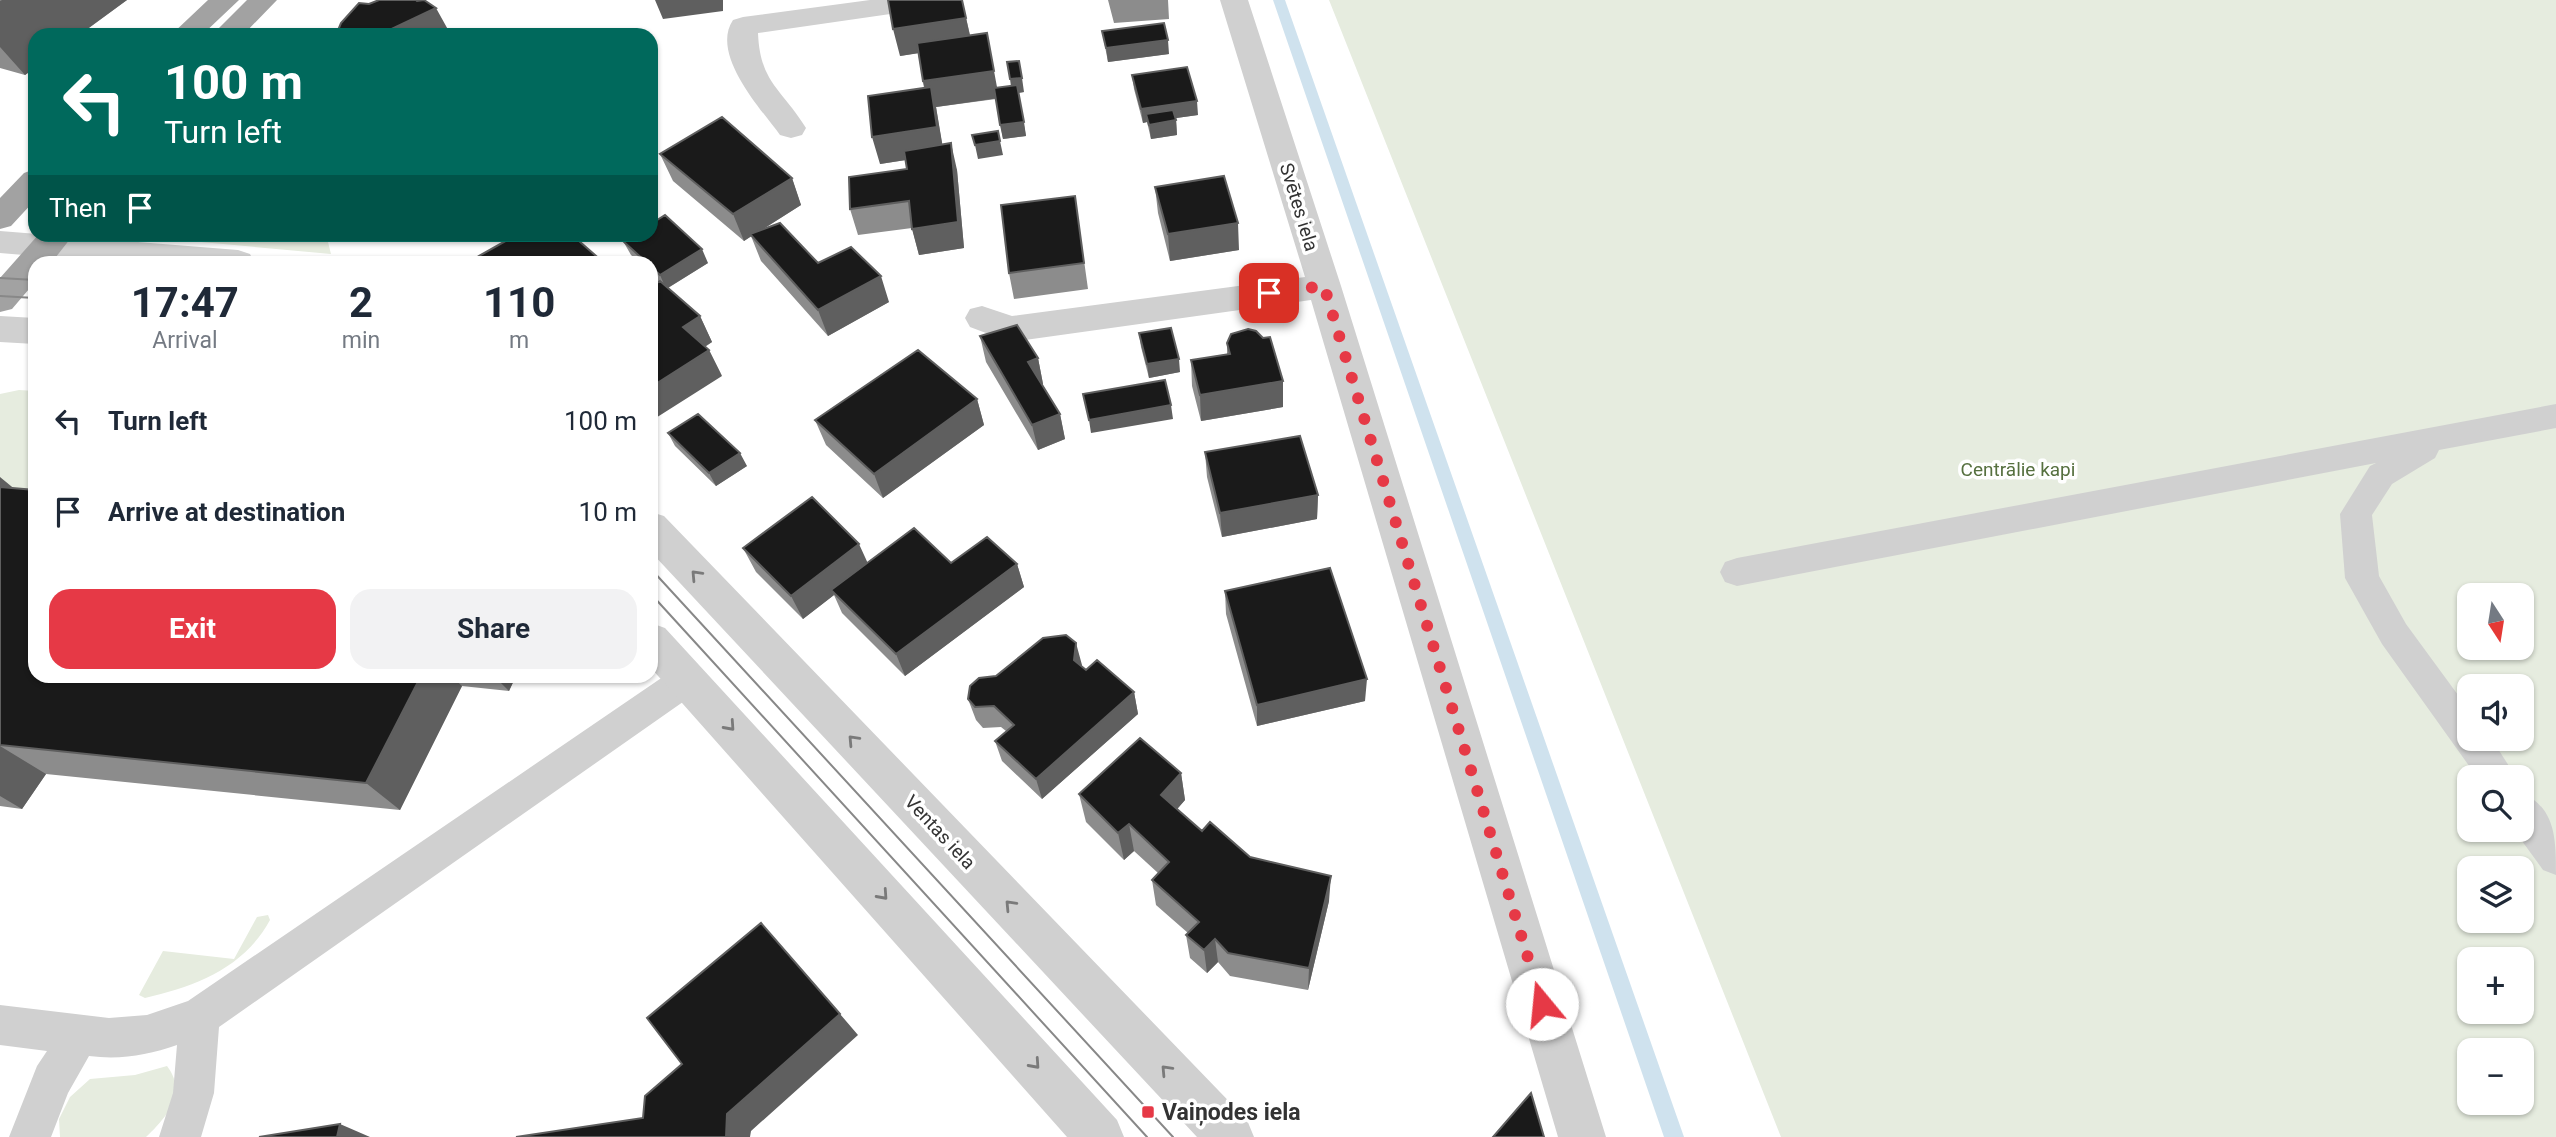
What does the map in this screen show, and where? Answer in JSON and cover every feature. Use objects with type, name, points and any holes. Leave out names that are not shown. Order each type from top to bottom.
[{"type":"highway","points":[[193,28],[225,0]]},
{"type":"highway","points":[[233,28],[263,0]]},
{"type":"highway","points":[[0,218],[28,188]]},
{"type":"highway","points":[[40,256],[52,242]]},
{"type":"highway","points":[[0,300],[28,269]]},
{"type":"street","points":[[791,128],[750,74],[744,56],[743,26],[932,0]]},
{"type":"street","name":"Svētes iela","points":[[1234,0],[1324,286],[1582,1137]]},
{"type":"street","points":[[0,242],[28,241]]},
{"type":"street","points":[[71,242],[188,256]]},
{"type":"street","points":[[982,318],[1010,329],[1324,286]]},
{"type":"street","points":[[0,329],[28,331]]},
{"type":"street","name":"Ventas iela","points":[[658,534],[1230,1137]]},
{"type":"street","points":[[658,647],[1100,1137]]},
{"type":"lane","points":[[1737,572],[2556,416]]},
{"type":"lane","points":[[2444,437],[2381,474],[2356,514],[2362,578],[2394,634],[2457,720]]},
{"type":"lane","points":[[0,1025],[109,1038],[147,1035],[198,1017],[688,679]]},
{"type":"lane","points":[[2534,827],[2556,857]]},
{"type":"lane","points":[[180,1137],[188,1119],[197,1082],[198,1017]]},
{"type":"lane","points":[[30,1137],[52,1081],[79,1034]]},
{"type":"green space","name":"Centrālie kapi","points":[[1329,0],[2556,0],[2556,1137],[1781,1137]]},
{"type":"green space","points":[[201,242],[328,242],[331,254]]},
{"type":"green space","points":[[28,391],[28,516],[0,501],[0,394]]},
{"type":"green space","points":[[268,915],[270,920],[259,937],[232,963],[200,981],[145,998],[139,995],[163,951],[234,959],[257,917]]},
{"type":"green space","points":[[167,1066],[173,1076],[175,1095],[161,1122],[146,1137],[60,1137],[59,1119],[70,1097],[90,1079],[135,1075]]},
{"type":"building","points":[[379,0],[424,0],[436,8],[394,28],[339,28],[359,3],[369,4]]},
{"type":"building","points":[[888,0],[962,0],[966,18],[893,29]]},
{"type":"building","points":[[1164,23],[1168,40],[1106,48],[1102,31]]},
{"type":"building","points":[[987,33],[994,71],[923,81],[917,43]]},
{"type":"building","points":[[1019,61],[1022,78],[1010,79],[1007,62]]},
{"type":"building","points":[[1187,67],[1197,101],[1141,109],[1132,75]]},
{"type":"building","points":[[1017,85],[1024,122],[1000,125],[994,88]]},
{"type":"building","points":[[931,87],[937,127],[872,137],[868,96]]},
{"type":"building","points":[[1173,110],[1176,120],[1149,125],[1146,114]]},
{"type":"building","points":[[722,117],[792,178],[733,214],[660,154]]},
{"type":"building","points":[[998,131],[1000,141],[975,145],[972,135]]},
{"type":"building","points":[[951,143],[958,222],[912,229],[909,201],[850,209],[849,177],[907,169],[904,151]]},
{"type":"building","points":[[1224,176],[1238,223],[1168,234],[1155,187]]},
{"type":"building","points":[[1075,196],[1084,263],[1009,273],[1001,205]]},
{"type":"building","points":[[665,215],[702,249],[660,275],[658,256],[639,256],[624,242],[658,242],[658,220]]},
{"type":"building","points":[[780,223],[818,263],[851,247],[881,276],[818,310],[750,234]]},
{"type":"building","points":[[504,242],[580,242],[596,256],[479,256]]},
{"type":"building","points":[[660,281],[700,316],[683,327],[709,350],[658,383]]},
{"type":"building","points":[[1017,325],[1038,358],[1028,362],[1060,414],[1032,425],[980,336]]},
{"type":"building","points":[[1171,328],[1179,359],[1147,364],[1139,333]]},
{"type":"building","points":[[1248,329],[1256,331],[1263,338],[1270,337],[1283,381],[1200,395],[1191,360],[1230,354],[1227,343],[1231,334]]},
{"type":"building","points":[[918,350],[977,399],[874,474],[815,420]]},
{"type":"building","points":[[1165,380],[1171,405],[1089,420],[1083,394]]},
{"type":"building","points":[[698,414],[740,453],[709,473],[668,433]]},
{"type":"building","points":[[1300,436],[1318,495],[1220,513],[1205,452]]},
{"type":"building","points":[[0,487],[28,489],[28,683],[417,683],[366,783],[0,745]]},
{"type":"building","points":[[812,497],[859,544],[791,596],[743,548]]},
{"type":"building","points":[[914,528],[951,563],[987,537],[1017,564],[896,654],[831,590]]},
{"type":"building","points":[[1330,568],[1367,679],[1257,705],[1225,591]]},
{"type":"building","points":[[1066,635],[1076,643],[1074,660],[1086,670],[1097,660],[1134,692],[1036,779],[995,741],[1014,725],[994,706],[975,707],[968,699],[970,686],[979,678],[996,676],[1043,638]]},
{"type":"building","points":[[1140,738],[1181,773],[1161,795],[1202,831],[1210,822],[1250,857],[1331,876],[1309,968],[1228,953],[1215,939],[1204,950],[1186,935],[1199,922],[1152,880],[1169,862],[1129,824],[1118,833],[1079,794]]},
{"type":"building","points":[[761,923],[840,1014],[727,1114],[726,1137],[516,1137],[643,1118],[645,1096],[682,1064],[647,1018]]},
{"type":"building","points":[[1531,1093],[1544,1137],[1493,1137]]},
{"type":"building","points":[[340,1124],[337,1137],[259,1137]]},
{"type":"waterway","points":[[1279,0],[1674,1137]]},
{"type":"tram line","points":[[0,278],[28,280]]},
{"type":"tram line","points":[[0,296],[28,298]]},
{"type":"tram line","points":[[658,577],[1173,1137]]},
{"type":"tram line","points":[[658,602],[1147,1137]]},
{"type":"place","name":"Vaiņodes iela","points":[[1148,1112]]},
{"type":"route","points":[[1269,293],[1324,286],[1542,1004]]}]
